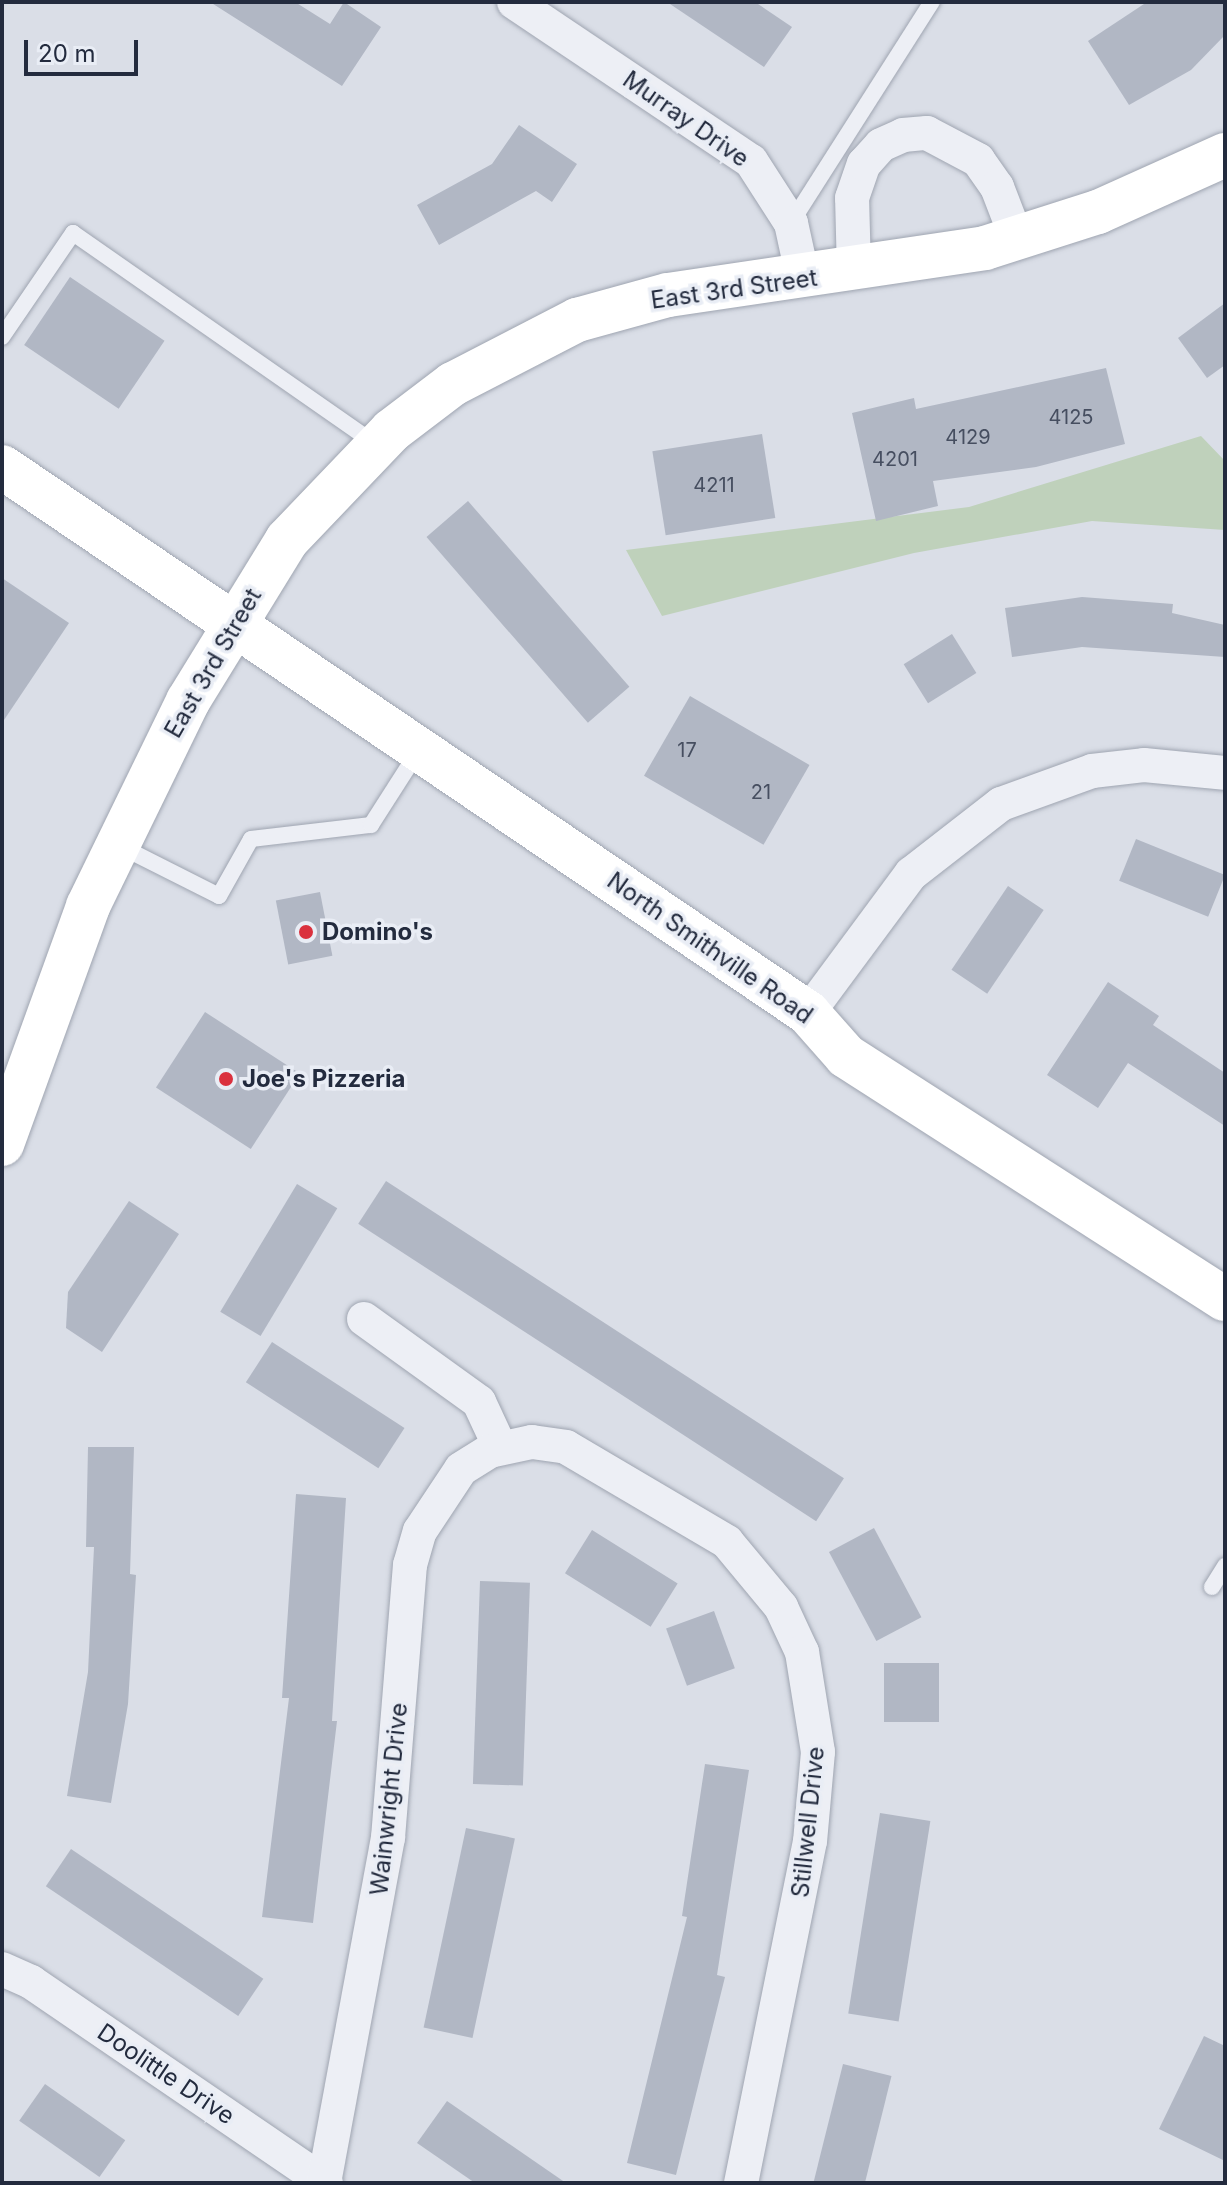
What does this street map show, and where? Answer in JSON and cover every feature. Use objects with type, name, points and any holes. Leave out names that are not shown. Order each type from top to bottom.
[{"type":"main road","name":"East 3rd Street","points":[[2,1144],[53,994],[117,844],[234,622],[287,540],[376,445],[453,384],[577,320],[668,295],[854,272],[1017,239],[1098,212],[1225,155]]},
{"type":"main road","name":"North Smithville Road","points":[[2,467],[808,1013],[846,1056],[1225,1299]]},
{"type":"street","name":"Murray Drive","points":[[514,2],[751,161],[791,223],[803,278]]},
{"type":"street","points":[[854,272],[852,198],[864,164],[881,145],[903,135],[941,138],[978,160],[997,187],[1017,239]]},
{"type":"street","points":[[808,1013],[911,874],[950,838],[1001,804],[1092,771],[1144,765],[1225,773]]},
{"type":"street","points":[[364,1319],[479,1402],[500,1447]]},
{"type":"street","name":"Stillwell Drive","points":[[500,1447],[532,1442],[566,1447],[727,1542],[781,1607],[802,1652],[818,1752],[810,1841],[782,2006],[741,2183]]},
{"type":"street","name":"Wainwright Drive","points":[[325,2183],[388,1838],[410,1565],[438,1497],[461,1469],[500,1447]]},
{"type":"street","name":"Doolittle Drive","points":[[2,1969],[43,1991],[325,2183]]},
{"type":"lane","points":[[791,223],[932,2]]},
{"type":"lane","points":[[2,337],[73,233],[376,445]]},
{"type":"lane","points":[[117,844],[219,896],[251,839],[371,825],[420,749]]},
{"type":"lane","points":[[1212,1587],[1225,1566]]},
{"type":"green space","points":[[1201,436],[1225,461],[1225,530],[1092,521],[914,553],[662,616],[626,550],[969,507]]},
{"type":"building","points":[[210,2],[295,2],[330,24],[344,2],[381,27],[342,86]]},
{"type":"building","points":[[667,2],[755,2],[792,27],[764,67]]},
{"type":"building","points":[[1147,2],[1225,2],[1225,35],[1191,70],[1129,105],[1088,41]]},
{"type":"building","points":[[519,125],[577,164],[552,202],[536,191],[439,245],[417,205],[492,164]]},
{"type":"building","points":[[70,277],[165,341],[119,409],[24,345]]},
{"type":"building","points":[[1225,303],[1225,365],[1207,378],[1178,338]]},
{"type":"building","points":[[1106,368],[1125,444],[1036,467],[933,481],[938,506],[876,521],[852,413],[914,398],[916,409]]},
{"type":"building","points":[[762,434],[775,518],[666,535],[652,451]]},
{"type":"building","points":[[468,501],[629,687],[588,723],[426,537]]},
{"type":"building","points":[[2,578],[69,623],[2,723]]},
{"type":"building","points":[[1082,597],[1173,604],[1172,613],[1225,625],[1225,657],[1082,647],[1012,657],[1005,608]]},
{"type":"building","points":[[952,634],[976,673],[928,703],[904,664]]},
{"type":"building","points":[[690,696],[810,765],[764,845],[644,776]]},
{"type":"building","points":[[1136,839],[1225,875],[1208,917],[1119,881]]},
{"type":"building","points":[[1008,886],[1044,910],[987,994],[952,970]]},
{"type":"building","points":[[320,892],[332,956],[288,964],[276,901]]},
{"type":"building","points":[[1108,982],[1159,1016],[1153,1025],[1225,1073],[1225,1126],[1128,1063],[1098,1108],[1047,1075]]},
{"type":"building","points":[[205,1012],[300,1074],[251,1149],[156,1087]]},
{"type":"building","points":[[386,1181],[844,1478],[816,1521],[358,1224]]},
{"type":"building","points":[[297,1184],[337,1208],[261,1336],[220,1312]]},
{"type":"building","points":[[129,1201],[179,1234],[102,1352],[66,1328],[68,1292]]},
{"type":"building","points":[[272,1342],[405,1428],[378,1468],[246,1382]]},
{"type":"building","points":[[88,1447],[134,1447],[130,1574],[136,1575],[128,1704],[111,1803],[67,1796],[88,1672],[94,1547],[86,1547]]},
{"type":"building","points":[[296,1494],[346,1498],[332,1721],[337,1721],[313,1923],[262,1917],[289,1698],[282,1698]]},
{"type":"building","points":[[874,1528],[921,1617],[876,1641],[829,1552]]},
{"type":"building","points":[[592,1530],[678,1584],[651,1627],[565,1573]]},
{"type":"building","points":[[480,1581],[530,1583],[523,1786],[473,1784]]},
{"type":"building","points":[[714,1611],[735,1668],[687,1686],[666,1628]]},
{"type":"building","points":[[884,1663],[939,1663],[939,1722],[884,1722]]},
{"type":"building","points":[[705,1764],[749,1770],[717,1975],[725,1977],[676,2175],[627,2163],[687,1917],[682,1916]]},
{"type":"building","points":[[880,1813],[930,1821],[899,2021],[848,2014]]},
{"type":"building","points":[[466,1828],[515,1838],[472,2038],[424,2028]]},
{"type":"building","points":[[71,1849],[263,1979],[238,2016],[46,1886]]},
{"type":"building","points":[[1204,2036],[1225,2046],[1225,2161],[1159,2129]]},
{"type":"building","points":[[843,2064],[892,2076],[865,2183],[813,2182]]},
{"type":"building","points":[[45,2084],[125,2140],[99,2177],[19,2121]]},
{"type":"building","points":[[447,2101],[566,2183],[475,2183],[417,2143]]},
{"type":"place","name":"Domino's","points":[[306,932]]},
{"type":"place","name":"Joe's Pizzeria","points":[[226,1079]]}]
